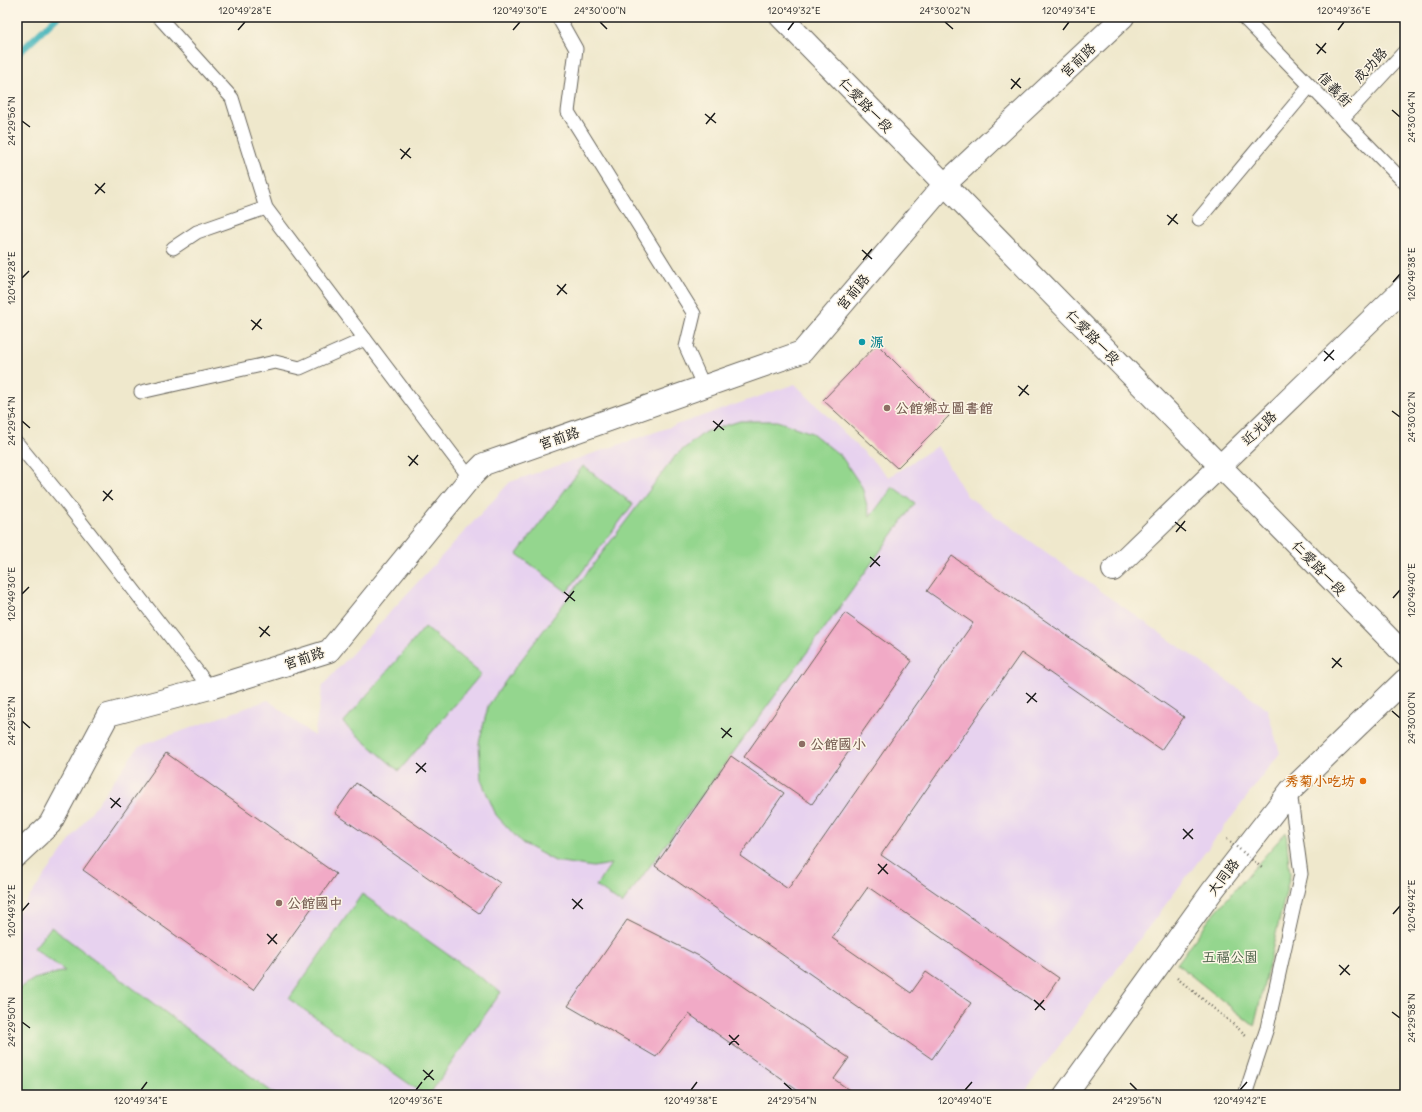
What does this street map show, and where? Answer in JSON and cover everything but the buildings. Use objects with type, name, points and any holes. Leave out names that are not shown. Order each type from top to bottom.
[{"type":"street","name":"仁愛路一段","points":[[781,17],[1405,655]]},
{"type":"street","name":"宮前路","points":[[17,855],[50,824],[108,715],[210,688],[329,651],[470,478],[484,464],[802,352],[944,185],[1123,17]]},
{"type":"street","name":"近光路","points":[[1113,570],[1405,287]]},
{"type":"street","name":"大同路","points":[[1065,1095],[1213,890],[1290,791],[1405,680]]},
{"type":"lane","points":[[159,17],[232,98],[266,208],[470,478]]},
{"type":"lane","points":[[558,17],[576,49],[568,112],[694,314],[686,347],[704,387]]},
{"type":"lane","name":"信義街","points":[[1243,17],[1405,183]]},
{"type":"lane","name":"成功路","points":[[1342,119],[1405,51]]},
{"type":"lane","points":[[1198,219],[1310,86]]},
{"type":"lane","points":[[173,248],[197,232],[266,208]]},
{"type":"lane","points":[[141,392],[275,362],[300,368],[365,339]]},
{"type":"lane","points":[[17,443],[63,499],[210,688]]},
{"type":"lane","points":[[1245,1095],[1267,1028],[1302,874],[1290,791]]},
{"type":"path","points":[[1227,839],[1262,868]]},
{"type":"path","points":[[1160,964],[1261,1047]]},
{"type":"shaded area","name":"公館國小","points":[[795,384],[889,477],[937,446],[967,496],[1267,709],[1280,753],[1022,1095],[17,1095],[17,914],[138,747],[268,700],[314,736],[323,685],[510,482]]},
{"type":"green space","points":[[740,421],[777,421],[812,433],[841,456],[862,487],[870,517],[893,487],[915,503],[622,904],[596,886],[611,864],[593,867],[555,861],[522,843],[496,815],[481,780],[479,743],[488,706],[676,455],[705,432]]},
{"type":"green space","points":[[583,466],[633,504],[567,592],[517,554]]},
{"type":"green space","points":[[425,627],[481,674],[399,771],[343,723]]},
{"type":"green space","name":"五福公園","points":[[1286,832],[1290,875],[1254,1026],[1177,964],[1211,917]]},
{"type":"green space","points":[[362,894],[501,992],[429,1095],[425,1095],[289,999]]},
{"type":"green space","points":[[51,927],[276,1095],[17,1095],[17,990],[34,979],[65,971],[34,948]]},
{"type":"waterway","points":[[17,55],[57,17]]},
{"type":"place","name":"源","points":[[862,342]]},
{"type":"place","name":"公館鄉立圖書館","points":[[887,408]]},
{"type":"place","name":"公館國小","points":[[802,744]]},
{"type":"place","name":"秀菊小吃坊","points":[[1363,781]]},
{"type":"place","name":"公館國中","points":[[279,903]]}]
